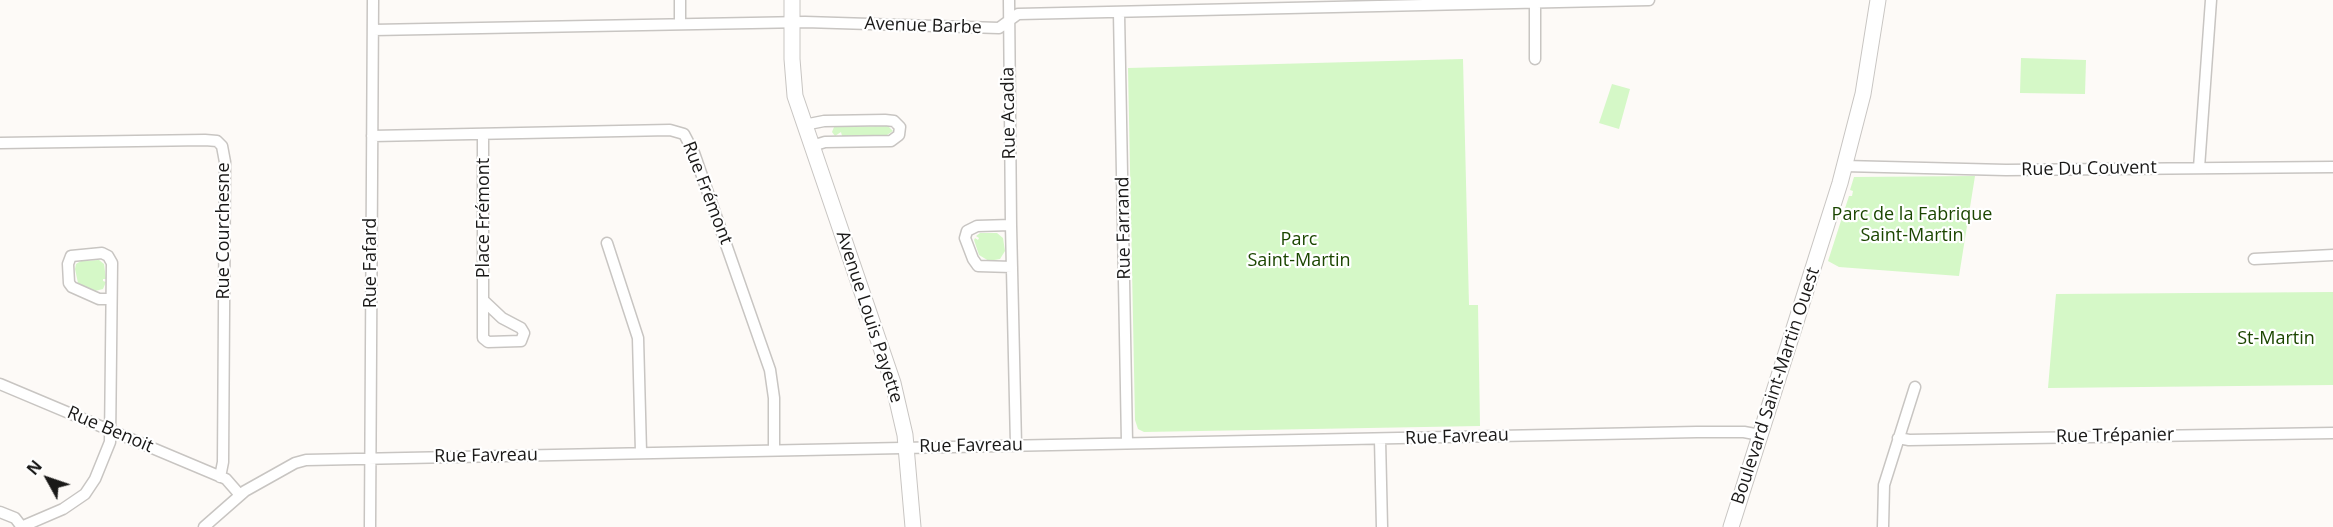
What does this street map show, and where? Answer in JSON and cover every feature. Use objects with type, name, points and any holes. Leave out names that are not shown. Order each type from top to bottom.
[{"type":"street","name":"Rue Fafard","points":[[370,527],[373,0]]},
{"type":"street","points":[[680,0],[680,23]]},
{"type":"street","name":"Avenue Louis Payette","points":[[792,0],[793,84],[804,125],[884,351],[899,406],[906,447],[913,527]]},
{"type":"street","name":"Rue Acadia","points":[[1009,0],[1016,445]]},
{"type":"street","name":"Avenue Barbe","points":[[373,30],[792,22],[999,28],[1018,14],[1119,13],[1368,3],[1649,0]]},
{"type":"street","name":"Boulevard Saint-Martin Ouest","points":[[1731,527],[1844,166],[1867,76],[1878,0]]},
{"type":"street","points":[[2199,168],[2211,0]]},
{"type":"street","points":[[1535,3],[1535,59]]},
{"type":"street","name":"Rue Farrand","points":[[1119,13],[1127,442]]},
{"type":"street","points":[[804,125],[824,121],[885,120],[894,122],[900,127],[899,135],[891,141],[825,142],[812,146]]},
{"type":"street","name":"Rue Frémont","points":[[372,136],[670,130],[679,131],[686,136],[770,370],[774,398],[774,450]]},
{"type":"street","name":"Place Frémont","points":[[483,135],[484,301],[482,336],[484,341],[488,342],[521,341],[524,333],[521,328],[502,318],[484,301]]},
{"type":"street","name":"Rue Courchesne","points":[[0,143],[205,140],[217,141],[222,146],[225,156],[225,197],[223,462],[220,477]]},
{"type":"street","name":"Rue Du Couvent","points":[[1844,166],[1995,170],[2333,167]]},
{"type":"street","points":[[1011,225],[977,226],[967,231],[965,238],[978,266],[1012,267]]},
{"type":"street","points":[[607,243],[638,338],[641,452]]},
{"type":"street","points":[[0,512],[15,518],[22,527],[63,509],[88,490],[110,442],[112,266],[110,258],[102,254],[71,256],[68,264],[69,283],[99,299],[111,299]]},
{"type":"street","points":[[2254,259],[2333,255]]},
{"type":"street","name":"Rue Benoit","points":[[0,384],[220,477]]},
{"type":"street","points":[[1883,527],[1884,484],[1915,387]]},
{"type":"street","name":"Rue Favreau","points":[[204,527],[240,495],[300,461],[1127,442],[1698,432],[1744,432],[1760,435]]},
{"type":"street","name":"Rue Trépanier","points":[[1898,438],[1909,440],[2333,433]]},
{"type":"street","points":[[1380,439],[1382,527]]},
{"type":"street","points":[[220,477],[228,480],[240,495]]},
{"type":"green space","points":[[2021,58],[2086,60],[2085,94],[2020,93]]},
{"type":"green space","name":"Parc Saint-Martin","points":[[1463,59],[1469,305],[1478,305],[1480,426],[1144,432],[1138,429],[1135,420],[1128,68]]},
{"type":"green space","points":[[1612,84],[1630,89],[1619,129],[1599,123]]},
{"type":"green space","points":[[888,126],[893,131],[887,135],[842,136],[841,132],[835,136],[832,132],[834,127]]},
{"type":"green space","name":"Parc de la Fabrique Saint-Martin","points":[[1975,176],[1959,276],[1839,267],[1828,261],[1849,196],[1852,196],[1853,191],[1850,190],[1854,177]]},
{"type":"green space","points":[[980,233],[997,233],[1003,238],[1005,251],[1000,259],[989,261],[979,255],[974,240],[975,238],[978,240],[976,236]]},
{"type":"green space","points":[[99,260],[104,264],[106,279],[103,281],[106,282],[103,289],[95,291],[78,283],[75,269],[76,264],[81,261]]},
{"type":"green space","name":"St-Martin","points":[[2333,292],[2333,385],[2048,388],[2056,294]]}]
